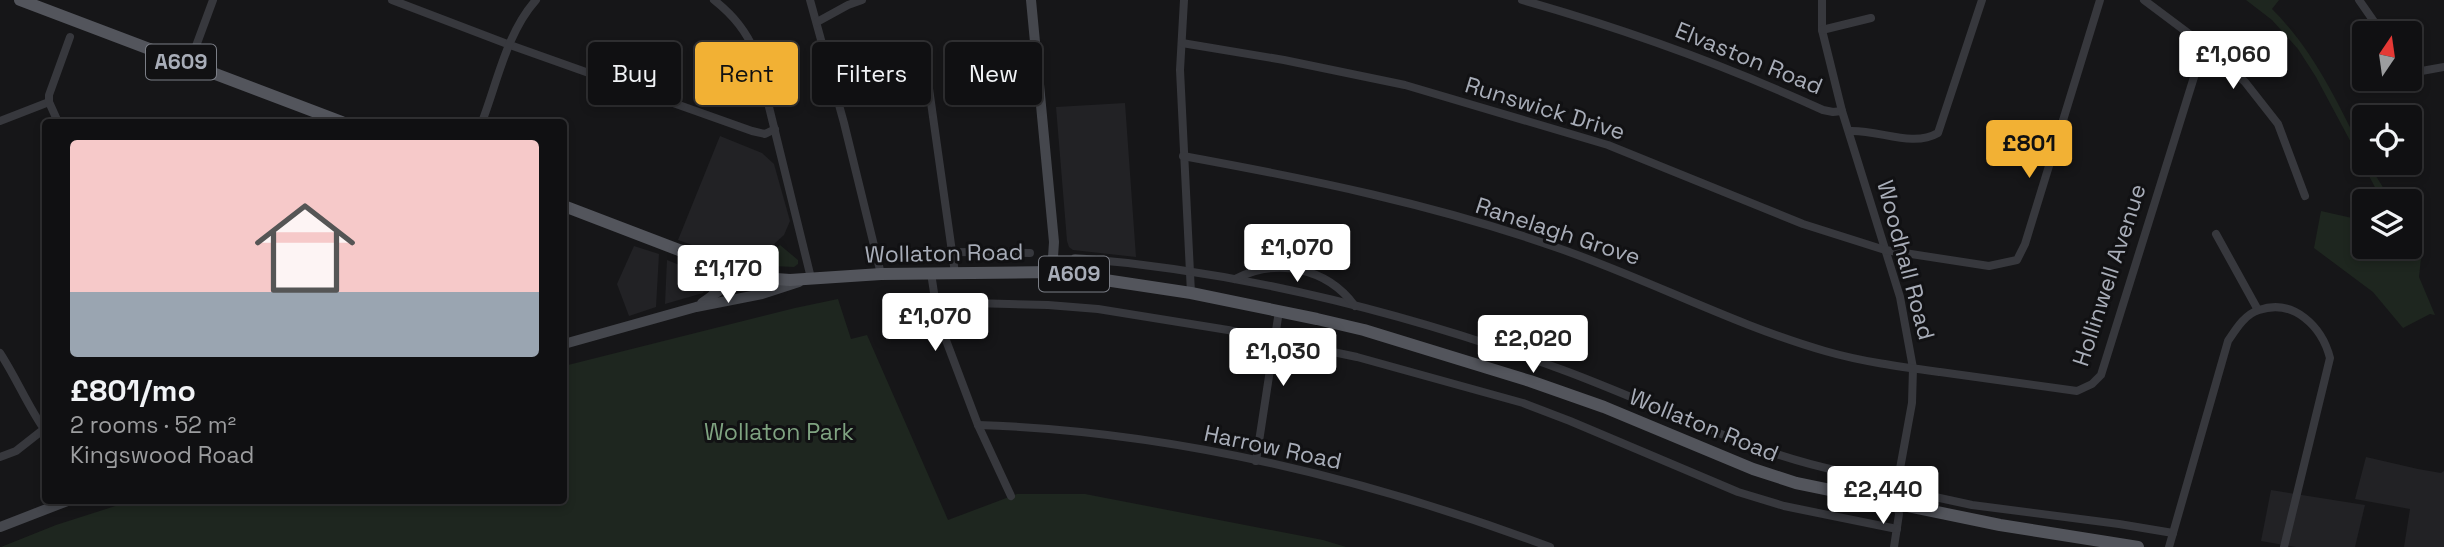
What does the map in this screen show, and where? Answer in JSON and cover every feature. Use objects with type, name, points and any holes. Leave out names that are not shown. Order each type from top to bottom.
[{"type":"main road","name":"A609","points":[[20,0],[334,119]]},
{"type":"main road","name":"A609","points":[[567,207],[708,261]]},
{"type":"main road","name":"Wollaton Road","points":[[708,261],[744,274],[775,279],[881,274],[1052,272],[1191,293],[1364,330],[1530,381],[1604,407],[1776,477],[2011,527],[2138,547]]},
{"type":"street","points":[[189,65],[213,0]]},
{"type":"street","points":[[392,0],[752,131],[765,134],[775,129]]},
{"type":"street","points":[[483,119],[510,45],[526,10],[536,0]]},
{"type":"street","points":[[714,0],[733,15],[747,35],[755,54],[775,129],[808,279]]},
{"type":"street","points":[[810,0],[881,274]]},
{"type":"street","points":[[817,22],[863,0],[871,9]]},
{"type":"street","points":[[1031,0],[1054,242],[1052,272]]},
{"type":"street","points":[[1184,0],[1180,70],[1191,293]]},
{"type":"street","name":"Elvaston Road","points":[[1522,0],[1597,21],[1733,69],[1824,110],[1842,111]]},
{"type":"street","name":"Woodhall Road","points":[[1822,0],[1822,30],[1842,111],[1900,297],[1913,368],[1912,403],[1895,496],[1899,514],[1894,547]]},
{"type":"street","points":[[1849,131],[1864,130],[1918,139],[1928,139],[1938,132],[1982,0]]},
{"type":"street","name":"Runswick Drive","points":[[1182,43],[1284,60],[1418,89],[1608,145],[1803,224],[1885,250],[1989,266],[2017,260],[2025,244],[2100,0]]},
{"type":"street","points":[[2144,0],[2204,44],[2245,82],[2278,124],[2305,196]]},
{"type":"street","points":[[2359,0],[2374,21]]},
{"type":"street","points":[[1822,30],[1871,18]]},
{"type":"street","points":[[57,119],[49,102],[49,95],[70,37]]},
{"type":"street","name":"Hollinwell Avenue","points":[[1913,368],[2077,391],[2092,384],[2101,375],[2204,44]]},
{"type":"street","points":[[2422,71],[2444,67]]},
{"type":"street","points":[[0,121],[49,102]]},
{"type":"street","points":[[931,103],[955,273]]},
{"type":"street","name":"Ranelagh Grove","points":[[1183,156],[1401,201],[1556,247],[1642,279],[1762,330],[1826,351],[1913,368]]},
{"type":"street","points":[[2216,233],[2258,310]]},
{"type":"street","name":"Wollaton Road","points":[[952,252],[1030,253]]},
{"type":"street","name":"Wollaton Road","points":[[1075,258],[1118,261],[1235,279],[1355,306],[1458,335],[1559,369],[1626,393],[1712,432],[1783,456],[1853,474],[1898,480]]},
{"type":"street","points":[[708,261],[716,280],[712,297]]},
{"type":"street","points":[[1235,279],[1270,268],[1303,270],[1332,283],[1355,306]]},
{"type":"street","points":[[931,273],[938,319],[978,425],[1011,496]]},
{"type":"street","points":[[744,274],[750,282],[746,298]]},
{"type":"street","name":"Wollaton Road","points":[[696,307],[744,274]]},
{"type":"street","name":"Wollaton Road","points":[[567,343],[696,307],[746,298],[808,279]]},
{"type":"street","name":"Wollaton Road","points":[[934,302],[1035,304],[1098,309],[1357,357],[1511,400],[1570,421],[1738,492],[1784,506],[1897,529]]},
{"type":"street","points":[[2169,547],[2228,341],[2239,324],[2258,310],[2275,307],[2291,310],[2310,320],[2326,345],[2330,358],[2284,547]]},
{"type":"street","points":[[1256,461],[1279,311]]},
{"type":"street","points":[[0,354],[42,425]]},
{"type":"street","name":"Harrow Road","points":[[978,425],[1096,433],[1256,461],[1397,496],[1503,529],[1550,547]]},
{"type":"street","points":[[0,457],[16,451],[42,432]]},
{"type":"street","points":[[1912,492],[1972,505],[2173,533]]},
{"type":"street","points":[[0,527],[60,504]]},
{"type":"shaded area","points":[[1125,103],[1136,257],[1073,250],[1067,241],[1056,107]]},
{"type":"shaded area","points":[[720,136],[762,153],[774,164],[790,221],[784,235],[774,244],[764,252],[748,258],[735,260],[678,240]]},
{"type":"shaded area","points":[[634,246],[659,254],[656,307],[629,316],[617,284]]},
{"type":"shaded area","points":[[667,260],[704,275],[707,282],[703,293],[665,304]]},
{"type":"shaded area","points":[[2366,457],[2418,469],[2441,473],[2444,471],[2444,547],[2404,547],[2410,509],[2355,499]]},
{"type":"shaded area","points":[[2271,490],[2365,505],[2355,547],[2296,547],[2261,541]]},
{"type":"green space","points":[[2246,0],[2279,0],[2272,9],[2313,60],[2352,132],[2352,144],[2298,49],[2272,20]]},
{"type":"green space","points":[[2368,175],[2375,175],[2384,189],[2376,189]]},
{"type":"green space","points":[[2321,211],[2352,218],[2352,259],[2421,259],[2419,277],[2435,315],[2430,314],[2403,328],[2373,292],[2314,248]]},
{"type":"green space","points":[[780,245],[798,260],[798,264],[794,267],[752,265],[753,261],[765,257]]},
{"type":"green space","name":"Wollaton Park","points":[[838,299],[851,339],[867,335],[948,520],[1017,494],[1085,494],[1323,540],[1346,547],[1,547],[56,525],[122,504],[567,504],[567,365]]}]
